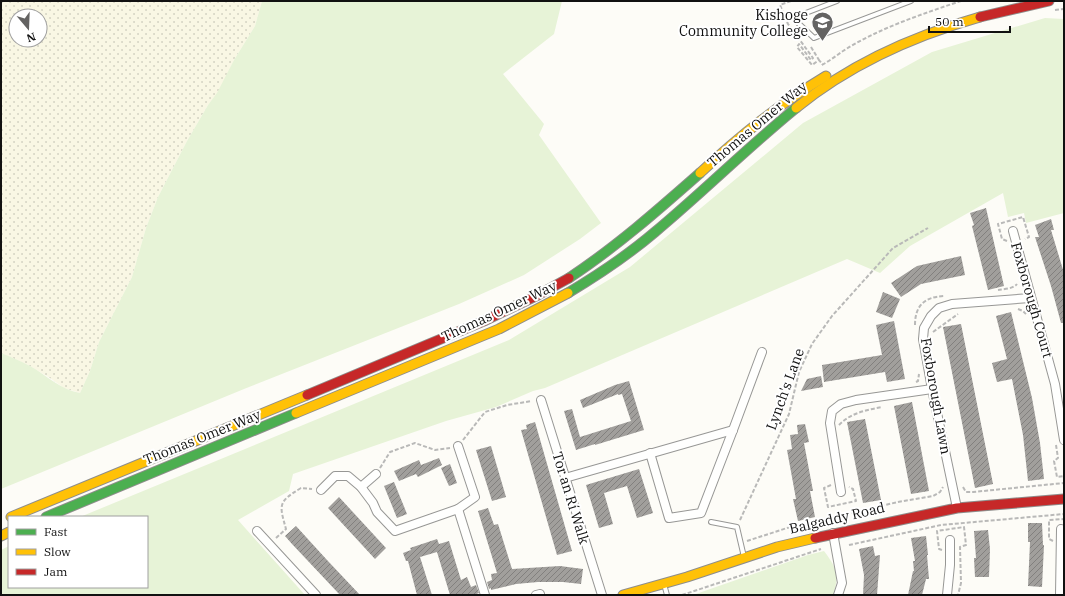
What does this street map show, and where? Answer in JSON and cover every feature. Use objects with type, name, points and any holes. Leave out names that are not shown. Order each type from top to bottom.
[{"type":"street","name":"Thomas Omer Way","points":[[12,516],[420,348],[493,317],[537,296],[587,266],[618,244],[744,134],[779,107],[820,79],[862,55],[916,30],[966,12],[1009,1]]},
{"type":"street","name":"Thomas Omer Way","points":[[48,516],[499,329],[538,310],[583,284],[626,255],[655,232],[752,144],[821,89],[840,76],[892,49],[968,19],[1006,9],[1049,1]]},
{"type":"street","name":"Foxborough Court","points":[[1013,231],[1030,298],[1055,384],[1064,440]]},
{"type":"street","name":"Foxborough Lawn","points":[[957,508],[932,389],[923,339],[924,328],[931,316],[939,308],[952,304],[1030,298]]},
{"type":"street","points":[[650,454],[669,518],[700,513],[762,352]]},
{"type":"street","points":[[841,492],[830,423],[832,411],[841,404],[856,400],[932,389]]},
{"type":"street","name":"Tor an Rí Walk","points":[[541,400],[602,595]]},
{"type":"street","points":[[565,478],[733,430]]},
{"type":"street","points":[[321,490],[335,476],[348,476],[361,487],[373,503],[377,512],[395,531],[458,509],[475,497],[458,446]]},
{"type":"street","points":[[361,487],[376,474]]},
{"type":"street","name":"Balgaddy Road","points":[[623,595],[664,584],[777,547],[833,533],[957,508],[1064,499]]},
{"type":"street","points":[[458,509],[485,595]]},
{"type":"street","points":[[1060,595],[1061,529]]},
{"type":"street","points":[[257,531],[316,595]]},
{"type":"street","points":[[833,533],[842,583],[838,595]]},
{"type":"street","points":[[947,595],[950,565],[950,540]]},
{"type":"lane","points":[[837,1],[798,16],[796,21],[814,38],[911,1]]},
{"type":"lane","points":[[710,522],[737,527],[744,557]]},
{"type":"lane","points":[[664,584],[667,595]]},
{"type":"path","points":[[792,1],[780,5],[788,24],[814,58],[811,60],[799,44],[797,47],[812,65],[819,60]]},
{"type":"path","points":[[818,68],[843,51],[880,32],[919,15],[961,1]]},
{"type":"path","points":[[811,47],[822,65]]},
{"type":"path","name":"Lynch's Lane","points":[[737,527],[789,414],[799,372],[812,344],[832,316],[893,248],[928,228]]},
{"type":"path","points":[[1014,308],[1023,311],[1027,316]]},
{"type":"path","points":[[932,333],[958,314]]},
{"type":"path","points":[[376,474],[390,452],[415,443],[435,450],[458,446],[485,412],[507,405],[541,400]]},
{"type":"path","points":[[1056,443],[1058,458],[1054,461],[1057,477],[1064,476]]},
{"type":"path","points":[[963,487],[966,492],[1064,483]]},
{"type":"path","points":[[268,544],[286,529],[281,508],[282,503],[301,488],[321,490]]},
{"type":"path","points":[[849,545],[941,525],[1064,514]]},
{"type":"path","points":[[682,594],[767,568],[821,549]]},
{"type":"shaded area","points":[[1,1],[262,1],[255,26],[234,60],[219,92],[208,105],[187,141],[158,197],[146,228],[132,277],[99,342],[90,371],[80,393],[64,388],[28,365],[1,353]]},
{"type":"green space","points":[[262,1],[562,1],[554,34],[503,74],[544,124],[539,135],[601,223],[580,239],[524,275],[459,304],[244,389],[1,489],[1,353],[30,366],[66,389],[80,393],[90,371],[99,342],[132,277],[146,228],[158,197],[187,141],[208,105],[217,93],[234,60],[255,26]]},
{"type":"green space","points":[[1045,18],[1064,19],[1064,213],[1026,223],[1024,213],[1008,217],[1003,193],[910,246],[880,273],[847,259],[545,388],[533,391],[496,407],[446,421],[293,474],[289,491],[238,520],[305,595],[1,595],[1,550],[8,546],[8,588],[148,588],[148,516],[82,516],[509,340],[630,267],[803,123],[932,52]]},
{"type":"green space","points":[[824,551],[836,572],[836,582],[833,595],[693,595],[808,555]]},
{"type":"building","points":[[986,208],[1004,286],[988,290],[970,213]]},
{"type":"building","points":[[1051,219],[1054,230],[1051,230],[1064,273],[1064,323],[1061,323],[1035,237],[1039,237],[1035,225]]},
{"type":"building","points":[[961,256],[965,275],[921,284],[901,297],[891,283],[917,266]]},
{"type":"building","points":[[883,292],[900,299],[892,318],[876,312]]},
{"type":"building","points":[[1011,312],[1032,398],[1040,443],[1044,479],[1028,481],[1023,435],[1012,379],[997,382],[992,363],[1007,359],[996,316]]},
{"type":"building","points":[[894,321],[905,379],[887,382],[885,372],[824,382],[822,365],[882,355],[876,325]]},
{"type":"building","points":[[961,324],[993,484],[975,488],[943,327]]},
{"type":"building","points":[[821,376],[823,387],[801,391],[807,379]]},
{"type":"building","points":[[629,381],[644,430],[576,450],[564,411],[572,409],[580,437],[631,421],[622,394],[618,394],[583,408],[580,400],[615,385]]},
{"type":"building","points":[[912,402],[929,491],[911,494],[894,406]]},
{"type":"building","points":[[865,419],[881,500],[863,503],[847,422]]},
{"type":"building","points":[[535,422],[572,551],[557,555],[521,430],[527,429],[526,425]]},
{"type":"building","points":[[805,424],[809,442],[804,443],[813,491],[810,491],[815,517],[798,521],[793,499],[796,499],[787,450],[792,449],[790,435],[798,434],[797,425]]},
{"type":"building","points":[[491,446],[506,497],[492,501],[476,450]]},
{"type":"building","points":[[439,458],[442,465],[418,477],[416,474],[399,481],[394,471],[419,460],[421,465]]},
{"type":"building","points":[[450,464],[457,483],[449,486],[441,468]]},
{"type":"building","points":[[639,469],[653,513],[637,518],[627,486],[604,493],[613,524],[599,528],[586,485]]},
{"type":"building","points":[[394,482],[407,514],[397,518],[384,486]]},
{"type":"building","points":[[339,497],[386,548],[375,559],[328,508]]},
{"type":"building","points":[[488,508],[494,525],[498,524],[512,569],[560,566],[583,569],[581,584],[538,582],[516,584],[491,590],[491,588],[489,589],[487,582],[492,580],[491,574],[497,573],[478,511]]},
{"type":"building","points":[[1028,523],[1042,523],[1044,545],[1042,587],[1028,586],[1030,542],[1028,542]]},
{"type":"building","points":[[296,526],[360,595],[340,595],[292,544],[285,536]]},
{"type":"building","points":[[988,530],[990,549],[989,577],[975,577],[974,558],[976,558],[974,531]]},
{"type":"building","points":[[926,536],[929,579],[926,579],[922,595],[908,595],[914,571],[913,561],[915,561],[911,538]]},
{"type":"building","points":[[437,539],[439,544],[449,541],[461,580],[467,577],[471,587],[476,585],[479,593],[474,595],[450,595],[437,552],[420,557],[432,595],[417,595],[408,561],[406,561],[403,553],[411,550],[410,548]]},
{"type":"building","points":[[873,546],[875,556],[880,555],[877,595],[863,595],[864,575],[859,549]]},
{"type":"traffic: fast","points":[[568,293],[634,249],[673,217],[796,108]]},
{"type":"traffic: fast","points":[[569,278],[620,241],[700,173]]},
{"type":"traffic: fast","points":[[48,516],[296,413]]},
{"type":"traffic: slow","points":[[796,108],[838,78],[883,53],[931,33],[980,17]]},
{"type":"traffic: slow","points":[[700,173],[760,121],[826,76]]},
{"type":"traffic: slow","points":[[296,413],[499,329],[568,293]]},
{"type":"traffic: slow","points":[[13,516],[307,395]]},
{"type":"traffic: slow","points":[[1,536],[8,532]]},
{"type":"traffic: slow","points":[[623,595],[687,577],[777,547],[815,538]]},
{"type":"traffic: jam","points":[[980,17],[1049,1]]},
{"type":"traffic: jam","points":[[307,395],[484,321],[569,278]]},
{"type":"traffic: jam","points":[[815,538],[957,508],[1064,499]]},
{"type":"place","name":"Kishoge Community College","points":[[823,42]]}]
